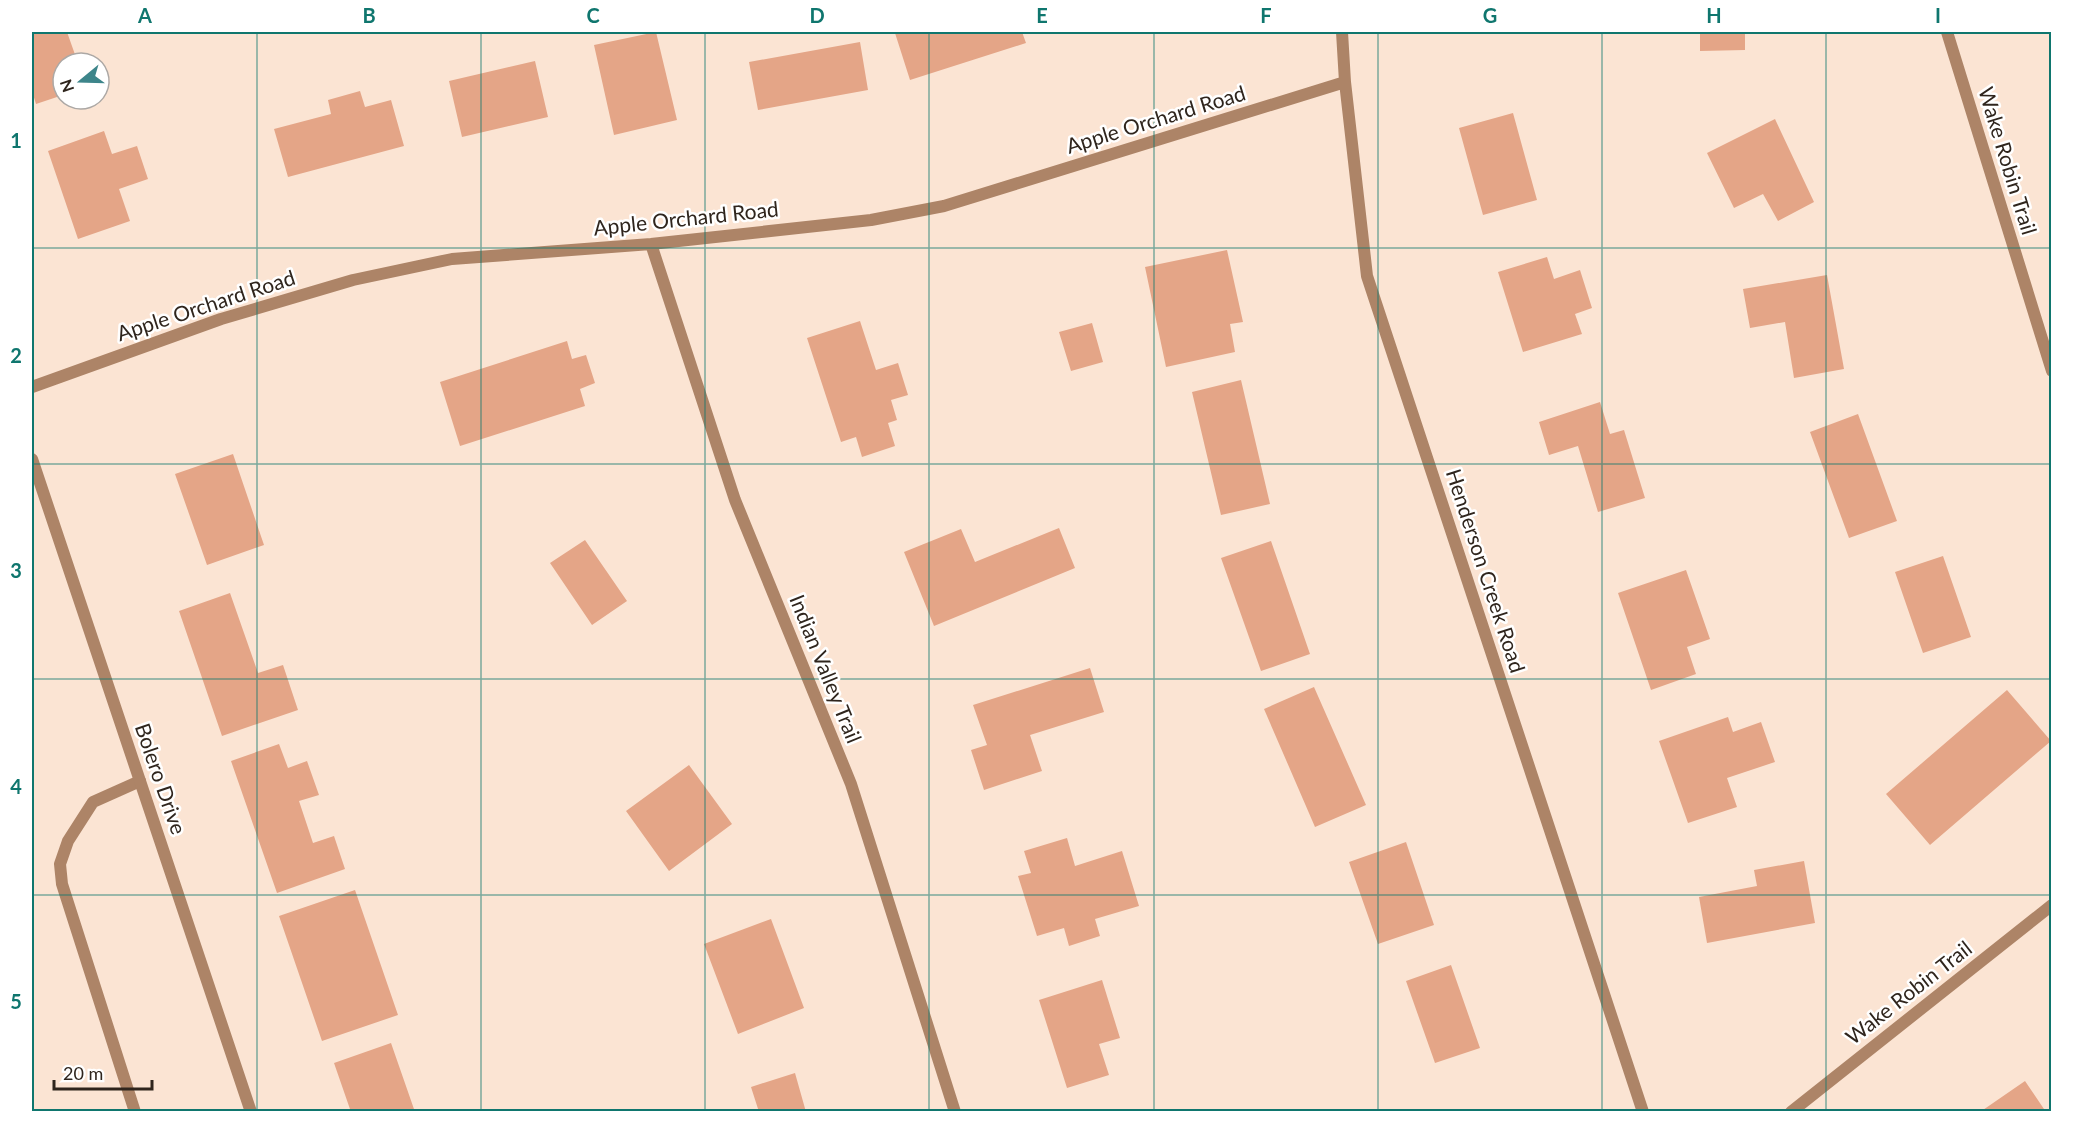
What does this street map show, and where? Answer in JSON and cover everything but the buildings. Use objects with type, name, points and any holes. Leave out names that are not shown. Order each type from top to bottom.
[{"type":"street","name":"Henderson Creek Road","points":[[1342,32],[1345,82],[1367,276],[1643,1112]]},
{"type":"street","name":"Wake Robin Trail","points":[[1947,32],[2052,371]]},
{"type":"street","name":"Apple Orchard Road","points":[[32,387],[221,319],[353,280],[453,259],[651,244],[871,220],[944,206],[1345,82]]},
{"type":"street","name":"Indian Valley Trail","points":[[651,244],[735,500],[850,784],[955,1112]]},
{"type":"street","name":"Bolero Drive","points":[[32,459],[251,1112]]},
{"type":"street","points":[[135,1112],[62,884],[60,864],[68,841],[93,802],[140,781]]},
{"type":"street","name":"Wake Robin Trail","points":[[1791,1112],[2052,905]]}]
